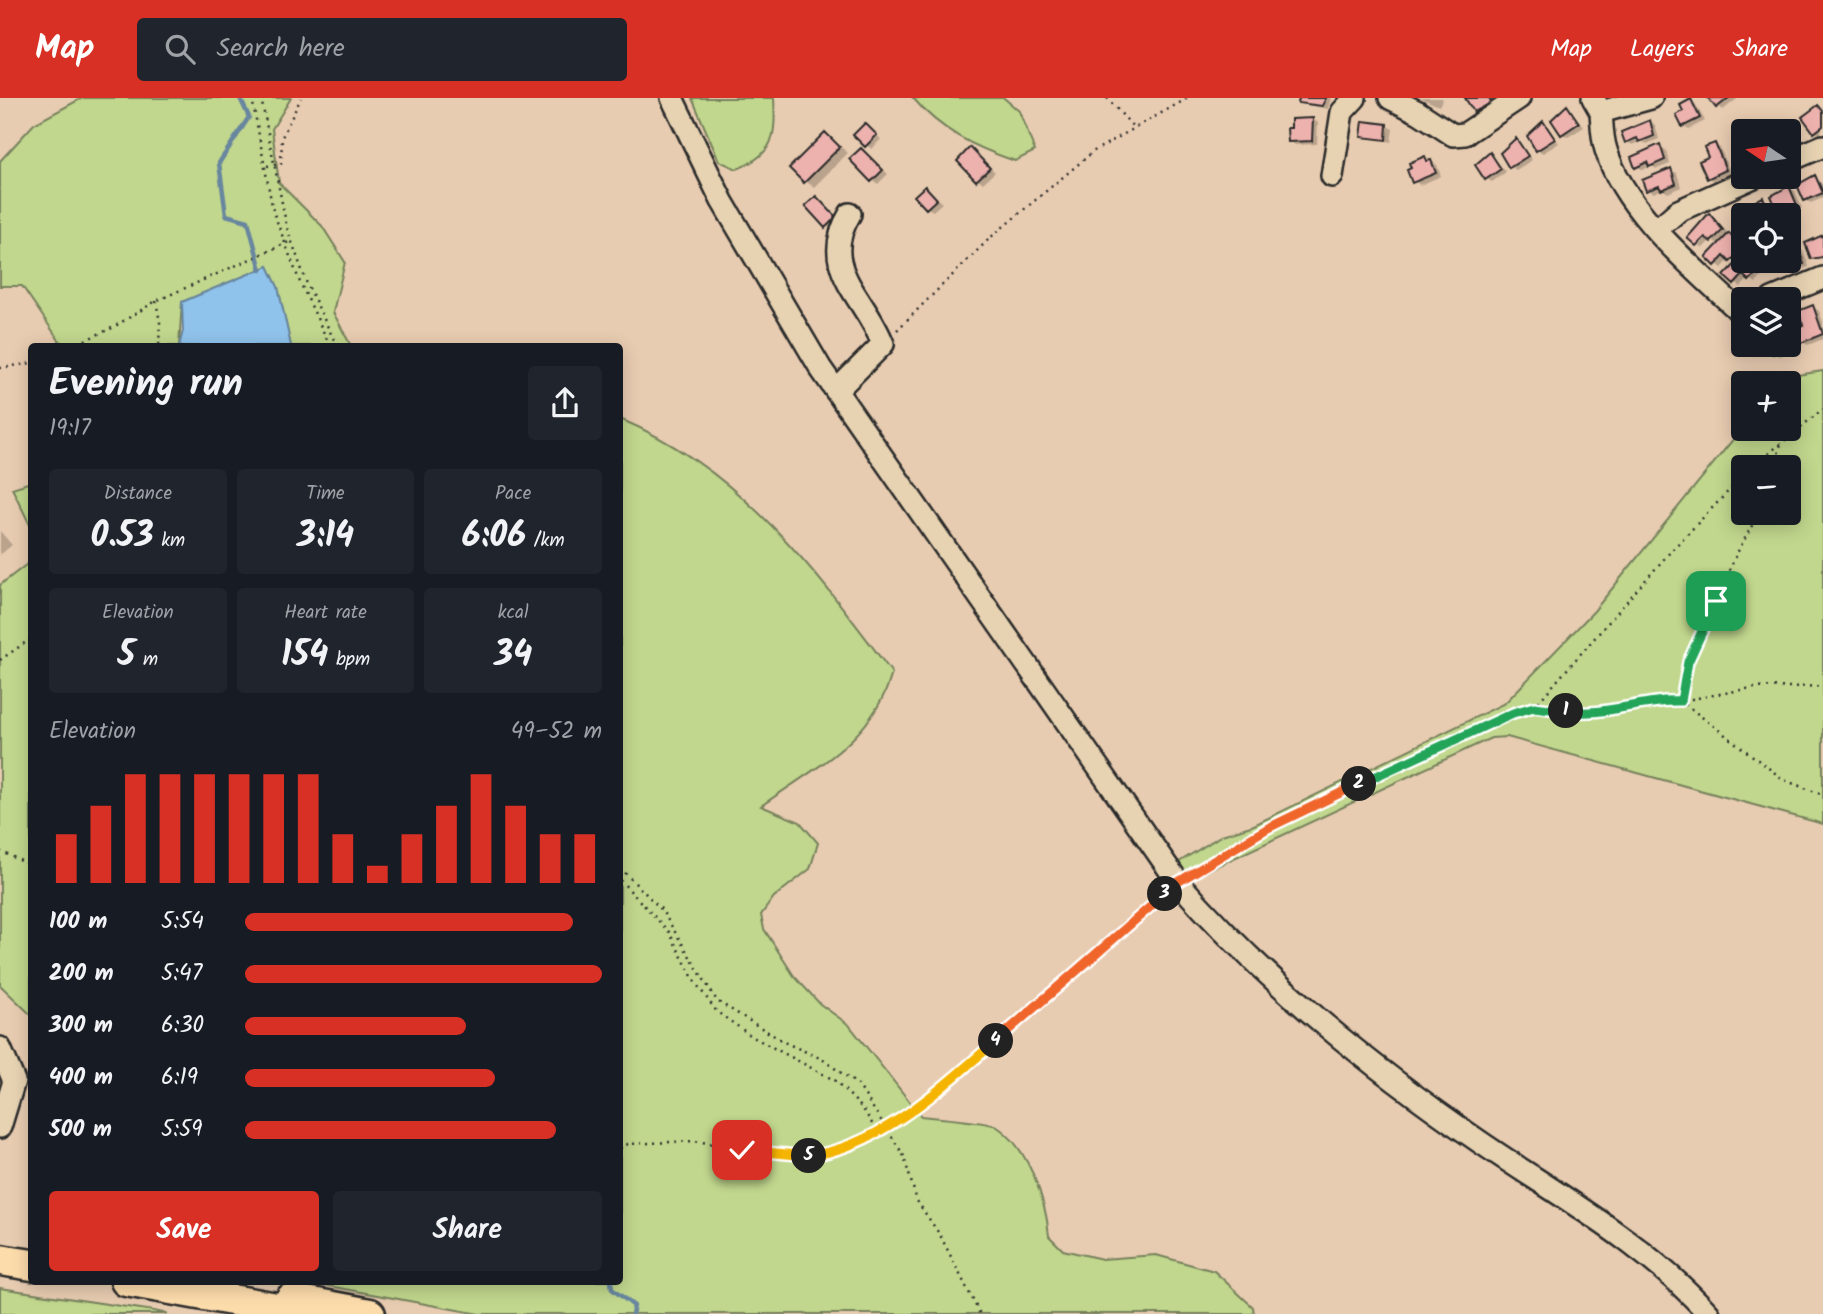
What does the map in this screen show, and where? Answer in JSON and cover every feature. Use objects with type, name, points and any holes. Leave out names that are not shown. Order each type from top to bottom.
[{"type":"highway","points":[[0,1249],[28,1253]]},
{"type":"highway","points":[[0,1260],[28,1264]]},
{"type":"highway","points":[[148,1285],[310,1314]]},
{"type":"highway","points":[[213,1285],[370,1314]]},
{"type":"street","points":[[672,98],[722,201],[792,324],[1178,882],[1215,925],[1298,1004],[1381,1073],[1655,1261],[1709,1314]]},
{"type":"street","points":[[1332,176],[1342,112],[1355,98]]},
{"type":"street","points":[[1390,98],[1418,112],[1453,135],[1465,134],[1519,98]]},
{"type":"street","points":[[1651,98],[1597,105],[1606,151],[1635,204],[1656,230],[1731,302]]},
{"type":"street","points":[[1801,155],[1823,146]]},
{"type":"street","points":[[1656,230],[1678,211],[1731,187]]},
{"type":"street","points":[[836,391],[883,344],[844,277],[837,257],[842,226],[850,214]]},
{"type":"street","points":[[1801,287],[1823,278]]},
{"type":"street","points":[[0,1048],[14,1080],[0,1127]]},
{"type":"path","points":[[252,98],[273,211],[299,280],[329,343]]},
{"type":"path","points":[[261,98],[272,165],[291,241],[307,284],[336,343]]},
{"type":"path","points":[[266,166],[281,164],[282,137],[301,98]]},
{"type":"path","points":[[1107,98],[1135,129]]},
{"type":"path","points":[[883,344],[1026,207],[1094,151],[1188,98]]},
{"type":"path","points":[[79,343],[112,328],[156,301],[291,241]]},
{"type":"path","points":[[156,301],[160,322],[159,343]]},
{"type":"path","points":[[0,368],[28,364]]},
{"type":"path","points":[[1766,455],[1823,409]]},
{"type":"path","points":[[1778,455],[1781,442]]},
{"type":"path","points":[[623,1146],[628,1144],[695,1141],[800,1157],[838,1152],[886,1127],[918,1108],[1178,882],[1268,828],[1429,751],[1534,707],[1671,551],[1731,489]]},
{"type":"path","points":[[1681,701],[1688,662],[1737,552],[1752,525]]},
{"type":"path","points":[[0,660],[28,641]]},
{"type":"path","points":[[1534,707],[1596,713],[1655,699],[1681,701],[1752,688],[1823,686]]},
{"type":"path","points":[[1681,701],[1784,780],[1823,795]]},
{"type":"path","points":[[0,851],[28,864]]},
{"type":"path","points":[[623,872],[661,909],[717,1001],[786,1043],[822,1059],[858,1085],[903,1154],[917,1201],[940,1235],[980,1314]]},
{"type":"path","points":[[623,883],[669,932],[695,982],[717,1012],[753,1037],[836,1081],[863,1109],[876,1130]]},
{"type":"green space","points":[[82,98],[291,98],[272,129],[279,183],[322,226],[345,262],[333,312],[349,343],[290,343],[278,287],[268,266],[182,302],[179,343],[61,343],[22,286],[0,286],[0,161],[34,124]]},
{"type":"green space","points":[[692,98],[774,98],[773,133],[766,150],[750,163],[737,169],[719,161]]},
{"type":"green space","points":[[913,98],[1004,98],[1019,111],[1035,151],[1015,161],[986,150],[947,129]]},
{"type":"green space","points":[[1823,371],[1823,824],[1507,737],[1491,738],[1187,880],[1176,864],[1222,835],[1254,825],[1505,703],[1594,611],[1732,441],[1801,441],[1801,374]]},
{"type":"green space","points":[[623,420],[663,440],[702,465],[739,494],[804,561],[892,673],[883,697],[856,735],[821,765],[761,806],[800,822],[818,843],[810,869],[774,897],[761,915],[764,929],[794,976],[820,1004],[849,1025],[921,1116],[991,1124],[1007,1135],[1026,1160],[1033,1175],[1044,1206],[1049,1236],[1063,1250],[1102,1259],[1156,1255],[1214,1271],[1253,1307],[1254,1314],[479,1314],[323,1285],[623,1285]]},
{"type":"green space","points":[[28,483],[28,521],[12,488]]},
{"type":"green space","points":[[28,563],[28,1012],[0,985],[0,585]]},
{"type":"green space","points":[[0,1288],[154,1311],[168,1314],[0,1314]]},
{"type":"water","points":[[268,266],[278,287],[290,343],[180,343],[183,331],[182,302]]},
{"type":"building","points":[[1299,98],[1326,98],[1322,106],[1298,103]]},
{"type":"building","points":[[1465,98],[1489,98],[1492,103],[1474,112]]},
{"type":"building","points":[[1708,98],[1729,98],[1716,108]]},
{"type":"building","points":[[1691,99],[1700,118],[1682,127],[1676,115],[1683,111],[1680,105]]},
{"type":"building","points":[[1567,105],[1579,123],[1561,135],[1551,120]]},
{"type":"building","points":[[1818,105],[1823,111],[1823,126],[1814,133],[1802,117]]},
{"type":"building","points":[[1313,118],[1312,141],[1288,142],[1287,128],[1291,128],[1291,119]]},
{"type":"building","points":[[1650,120],[1654,136],[1639,142],[1637,138],[1625,143],[1621,132]]},
{"type":"building","points":[[1363,121],[1387,124],[1386,140],[1361,137]]},
{"type":"building","points":[[1543,121],[1555,139],[1536,151],[1527,136]]},
{"type":"building","points":[[865,123],[877,135],[865,147],[853,135]]},
{"type":"building","points":[[825,132],[840,147],[804,183],[789,168]]},
{"type":"building","points":[[1516,138],[1528,156],[1509,168],[1500,153]]},
{"type":"building","points":[[1715,143],[1726,170],[1707,179],[1699,161],[1708,157],[1704,147]]},
{"type":"building","points":[[1660,144],[1665,160],[1649,167],[1647,162],[1635,168],[1631,157]]},
{"type":"building","points":[[970,147],[990,168],[976,181],[957,161]]},
{"type":"building","points":[[861,148],[883,170],[871,182],[849,159]]},
{"type":"building","points":[[1490,152],[1501,169],[1485,180],[1475,165]]},
{"type":"building","points":[[1425,156],[1427,161],[1431,160],[1436,173],[1412,183],[1407,170],[1411,168],[1409,163]]},
{"type":"building","points":[[1671,168],[1676,184],[1661,190],[1659,186],[1646,191],[1642,180]]},
{"type":"building","points":[[1815,175],[1823,193],[1804,201],[1799,189],[1801,189],[1801,183]]},
{"type":"building","points":[[925,186],[937,199],[926,209],[914,196]]},
{"type":"building","points":[[1784,189],[1790,189],[1796,203],[1774,203],[1771,196]]},
{"type":"building","points":[[816,196],[836,217],[825,228],[805,206]]},
{"type":"building","points":[[1763,197],[1766,203],[1752,203]]},
{"type":"building","points":[[1709,213],[1723,230],[1711,242],[1705,237],[1696,246],[1687,238]]},
{"type":"building","points":[[1729,233],[1730,262],[1724,256],[1715,266],[1706,257]]},
{"type":"building","points":[[1823,235],[1823,257],[1811,259],[1805,243]]},
{"type":"building","points":[[1731,269],[1731,273],[1756,273],[1749,281],[1743,275],[1734,285],[1724,276]]},
{"type":"building","points":[[1813,305],[1823,334],[1801,343],[1803,325],[1801,310]]},
{"type":"waterway","points":[[240,98],[249,117],[219,163],[226,215],[248,221],[261,270]]},
{"type":"waterway","points":[[612,1285],[612,1289],[634,1306],[632,1314]]},
{"type":"route","points":[[742,1150],[800,1157],[838,1152],[886,1127],[918,1108],[1178,882],[1268,828],[1429,751],[1513,713],[1534,707],[1596,713],[1655,699],[1681,701],[1688,662],[1716,601]]}]
